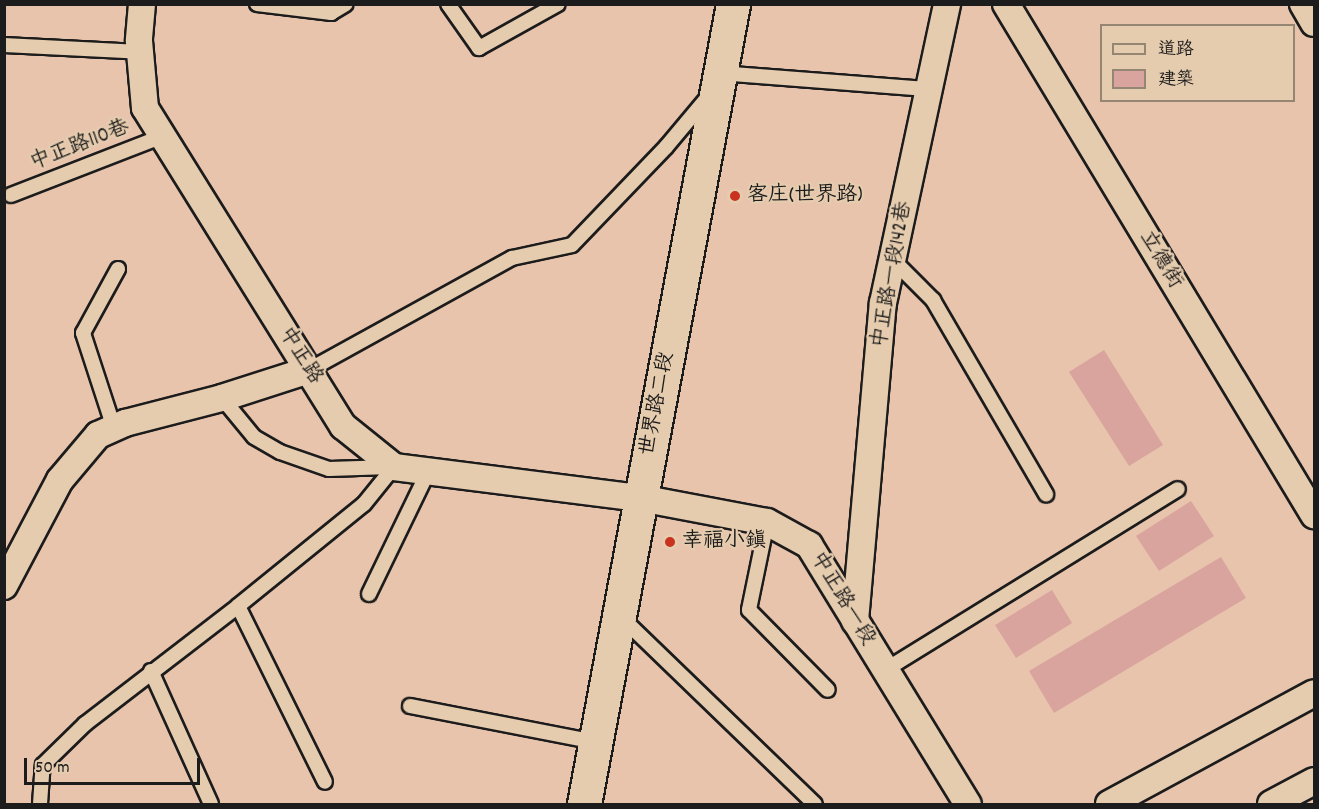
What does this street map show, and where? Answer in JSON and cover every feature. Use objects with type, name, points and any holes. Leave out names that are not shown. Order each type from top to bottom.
[{"type":"main road","name":"世界路二段","points":[[584,804],[733,4]]},
{"type":"street","name":"中正路","points":[[142,4],[140,52],[145,108],[344,426],[394,467]]},
{"type":"street","name":"中正路一段142巷","points":[[855,621],[883,303],[947,4]]},
{"type":"street","name":"立德街","points":[[1006,4],[1314,515]]},
{"type":"street","points":[[1303,4],[1314,23]]},
{"type":"street","points":[[4,586],[60,480],[99,435],[114,428],[222,398],[309,370]]},
{"type":"street","points":[[394,467],[640,498]]},
{"type":"street","name":"中正路一段","points":[[640,498],[767,522],[808,545],[968,804]]},
{"type":"street","points":[[1109,804],[1314,693]]},
{"type":"street","points":[[1271,804],[1314,781]]},
{"type":"lane","points":[[257,4],[331,13],[346,4]]},
{"type":"lane","points":[[448,4],[479,48],[558,4]]},
{"type":"lane","points":[[4,45],[140,52]]},
{"type":"lane","points":[[309,370],[512,258],[572,245],[666,147],[719,79],[929,89]]},
{"type":"lane","name":"中正路110巷","points":[[11,195],[163,136]]},
{"type":"lane","points":[[893,260],[933,300],[1046,494]]},
{"type":"lane","points":[[114,428],[83,333],[118,268]]},
{"type":"lane","points":[[222,398],[255,437],[280,452],[329,469],[394,467]]},
{"type":"lane","points":[[40,804],[43,765],[85,724],[238,606],[364,504],[394,467]]},
{"type":"lane","points":[[369,594],[428,472]]},
{"type":"lane","points":[[885,670],[1178,489]]},
{"type":"lane","points":[[767,522],[749,610],[828,690]]},
{"type":"lane","points":[[238,606],[325,782]]},
{"type":"lane","points":[[619,615],[814,804]]},
{"type":"lane","points":[[151,671],[211,804]]},
{"type":"lane","points":[[410,706],[596,742]]},
{"type":"building","points":[[1104,350],[1163,445],[1129,466],[1069,372]]},
{"type":"building","points":[[1191,501],[1214,536],[1159,571],[1136,536]]},
{"type":"building","points":[[1221,557],[1246,598],[1054,713],[1029,671]]},
{"type":"building","points":[[1052,590],[1072,623],[1016,658],[995,625]]},
{"type":"place","name":"客庄(世界路)","points":[[735,196]]},
{"type":"place","name":"幸福小鎮","points":[[670,542]]}]
